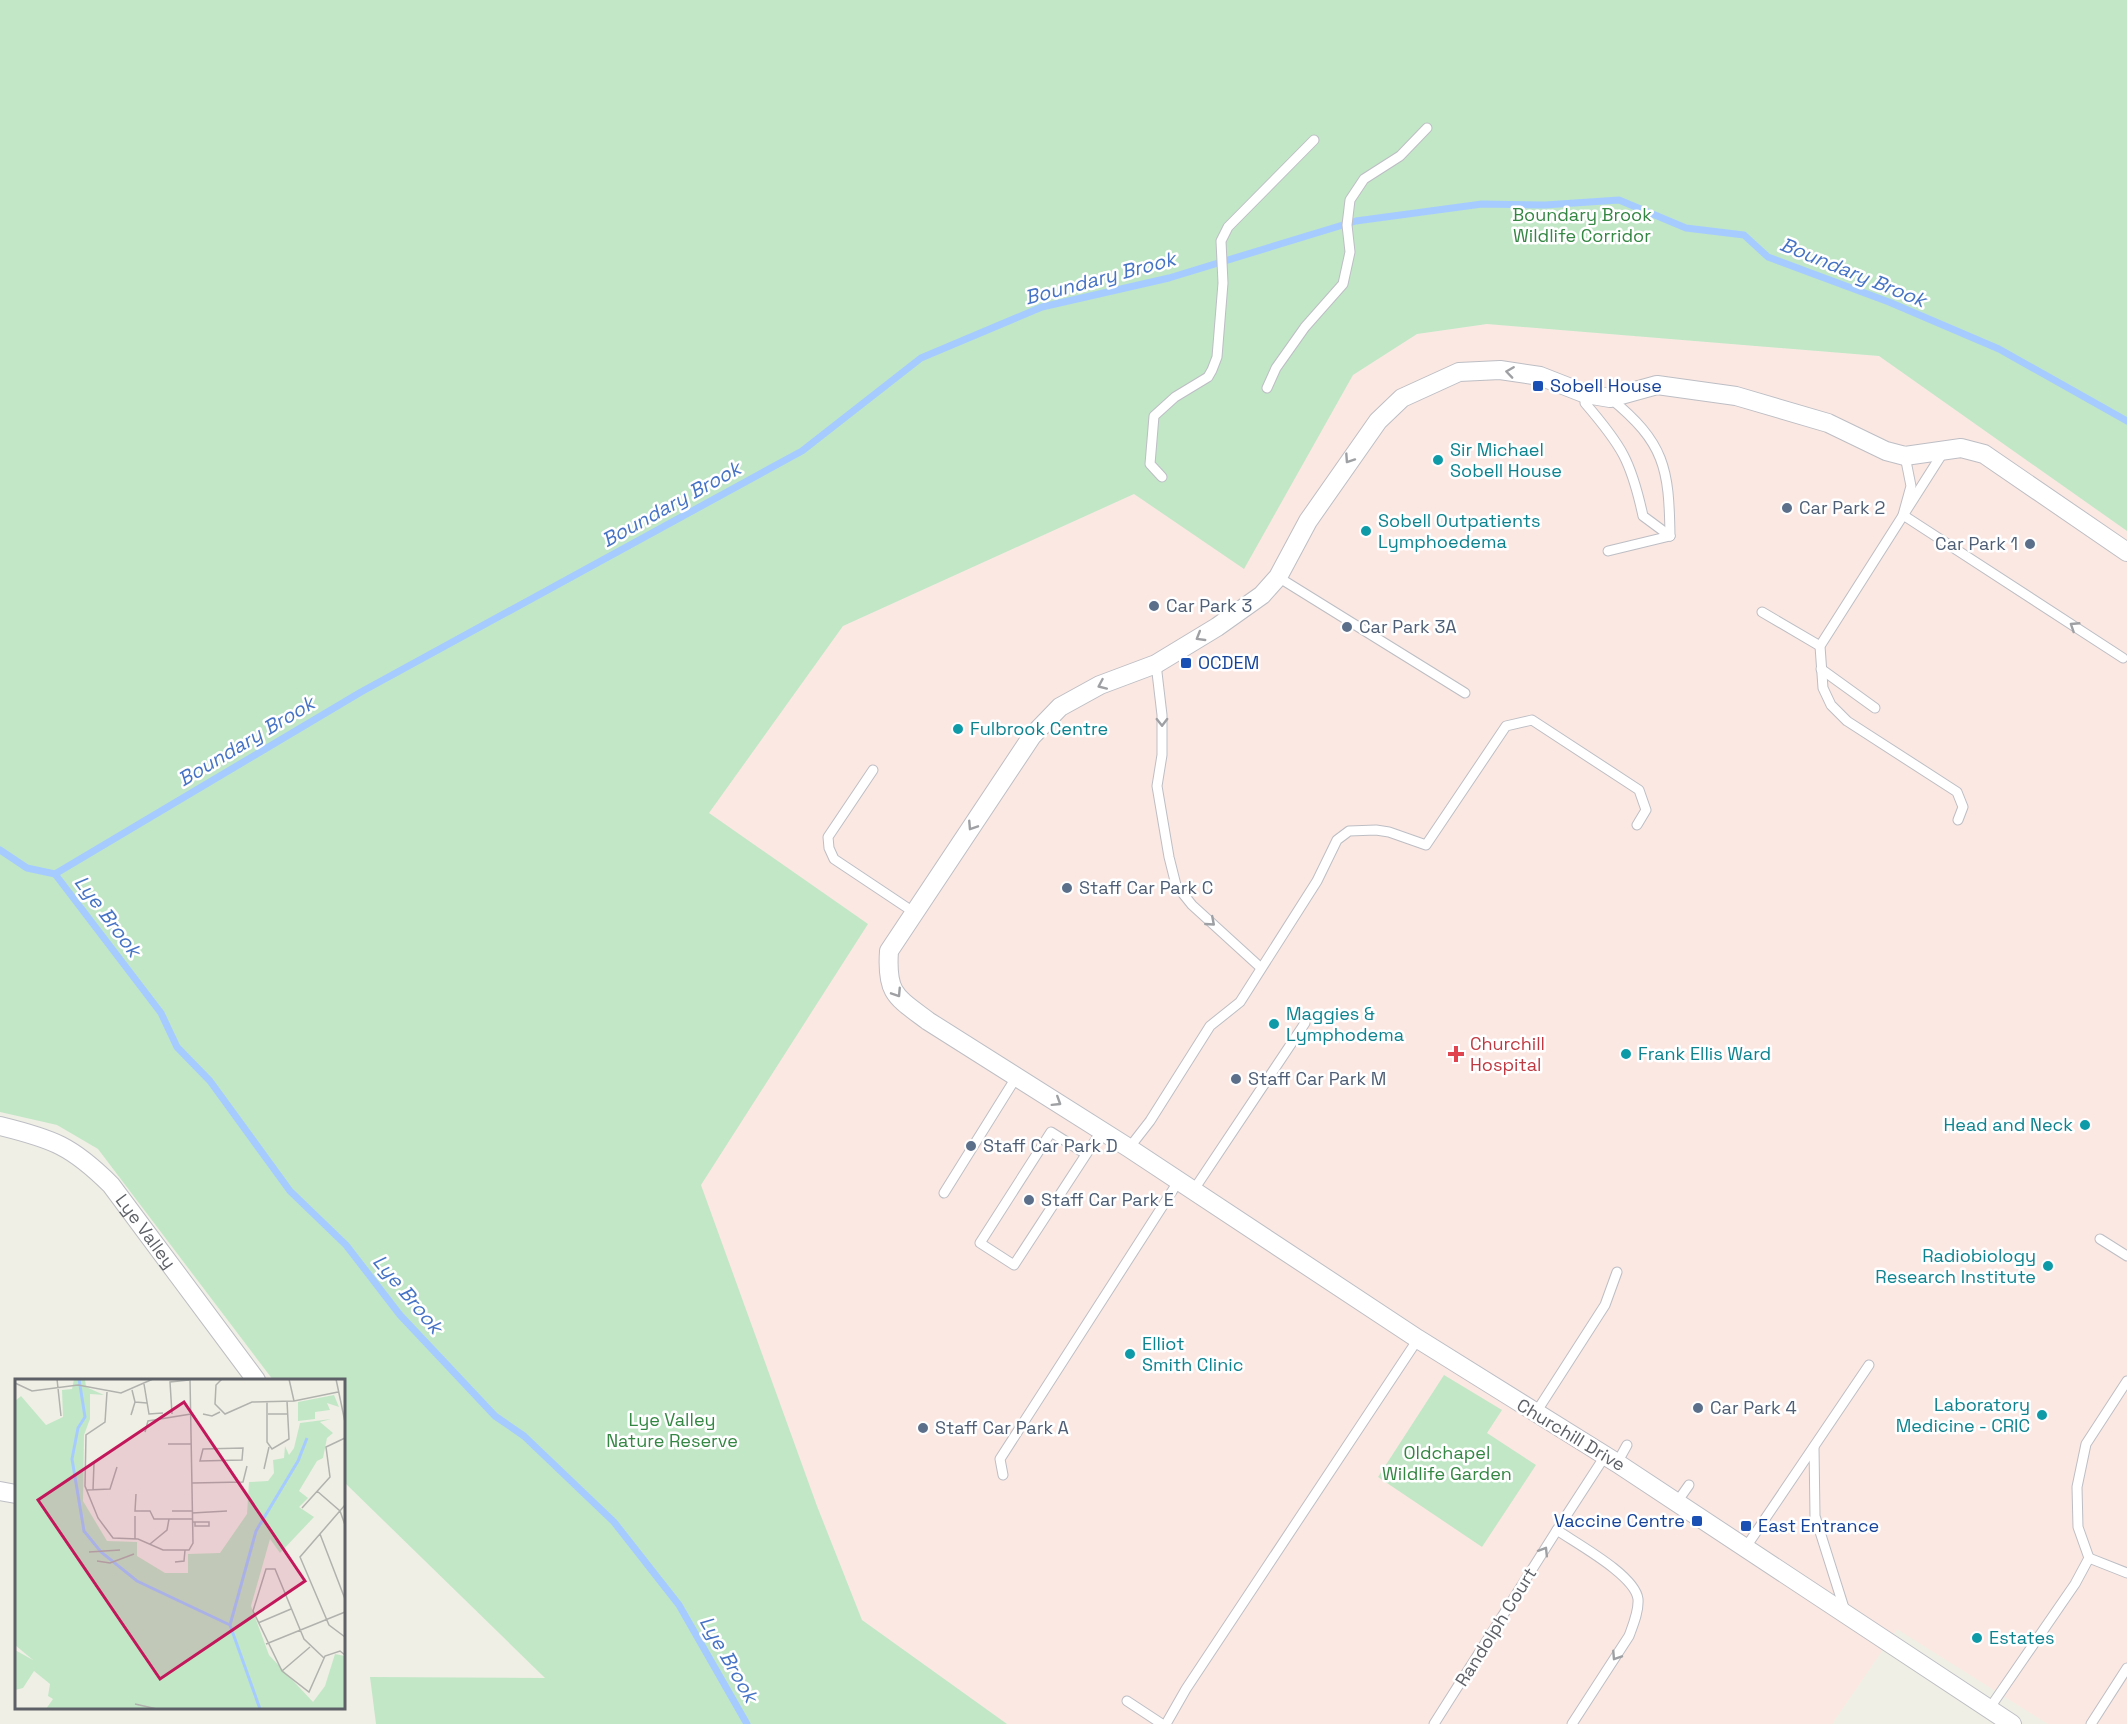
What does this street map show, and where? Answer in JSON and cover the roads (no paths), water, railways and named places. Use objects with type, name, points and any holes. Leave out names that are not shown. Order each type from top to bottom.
[{"type":"street","name":"Churchill Drive","points":[[1610,398],[1586,394],[1540,376],[1500,370],[1459,372],[1402,398],[1378,422],[1354,452],[1308,521],[1278,577],[1262,595],[1217,627],[1156,664],[1100,685],[1060,707],[1039,729],[889,951],[887,976],[898,998],[928,1021],[1102,1130],[1418,1339],[1535,1414],[1611,1459],[2012,1724]]},
{"type":"street","points":[[1610,398],[1657,385],[1736,396],[1828,423],[1886,451],[1905,456],[1961,448],[1984,454],[2127,552]]},
{"type":"street","name":"Lye Valley","points":[[0,1126],[45,1137],[85,1159],[111,1185],[255,1379]]},
{"type":"street","points":[[0,1491],[15,1494]]},
{"type":"lane","points":[[1267,388],[1276,368],[1305,327],[1343,284],[1350,252],[1347,225],[1350,200],[1364,179],[1400,156],[1427,128]]},
{"type":"lane","points":[[1162,477],[1150,464],[1154,416],[1175,398],[1208,377],[1212,370],[1217,357],[1223,274],[1221,244],[1228,227],[1314,140]]},
{"type":"lane","points":[[1586,394],[1585,403],[1614,437],[1631,467],[1643,516],[1670,536]]},
{"type":"lane","points":[[1610,398],[1635,419],[1651,438],[1666,473],[1670,492],[1670,536]]},
{"type":"lane","points":[[1944,451],[1820,646],[1823,688],[1831,705],[1847,721],[1957,792],[1964,807],[1958,820]]},
{"type":"lane","points":[[1903,515],[1911,486],[1905,456]]},
{"type":"lane","points":[[1903,515],[2123,658]]},
{"type":"lane","points":[[1608,551],[1670,536]]},
{"type":"lane","points":[[1278,577],[1465,693]]},
{"type":"lane","points":[[1762,612],[1820,646]]},
{"type":"lane","points":[[1156,664],[1162,715],[1162,755],[1157,786],[1176,885],[1192,905],[1260,967]]},
{"type":"lane","points":[[1821,669],[1875,708]]},
{"type":"lane","points":[[1129,1148],[1150,1121],[1210,1026],[1240,1002],[1260,967],[1317,881],[1337,840],[1349,831],[1376,830],[1389,832],[1426,845],[1506,726],[1532,720],[1639,790],[1646,810],[1637,825]]},
{"type":"lane","points":[[873,770],[828,837],[829,848],[834,859],[915,913]]},
{"type":"lane","points":[[1003,1475],[1000,1459],[1185,1186],[1305,1023]]},
{"type":"lane","points":[[944,1193],[1017,1077]]},
{"type":"lane","points":[[1086,1154],[1051,1132],[980,1243],[1014,1265],[1102,1130]]},
{"type":"lane","points":[[2100,1239],[2127,1256]]},
{"type":"lane","points":[[1535,1414],[1605,1305],[1617,1272]]},
{"type":"lane","points":[[1127,1701],[1164,1724],[1418,1339]]},
{"type":"lane","points":[[1746,1547],[1869,1365]]},
{"type":"lane","points":[[1989,1709],[2075,1584],[2089,1558],[2078,1527],[2079,1476],[2086,1444],[2127,1381]]},
{"type":"lane","name":"Randolph Court","points":[[1434,1724],[1557,1530],[1611,1459],[1628,1445]]},
{"type":"lane","points":[[1814,1447],[1815,1516],[1847,1617]]},
{"type":"lane","points":[[1677,1502],[1689,1485]]},
{"type":"lane","points":[[1557,1530],[1631,1582],[1638,1599],[1635,1622],[1629,1636],[1572,1724]]},
{"type":"lane","points":[[2089,1558],[2127,1573]]},
{"type":"lane","points":[[2091,1724],[2127,1668]]},
{"type":"waterway","name":"Boundary Brook","points":[[0,850],[27,868],[55,874],[361,692],[802,451],[921,358],[1042,307],[1169,278],[1356,221],[1482,204],[1545,205],[1619,200],[1686,228],[1744,235],[1768,257],[1889,302],[1999,349],[2127,421]]},
{"type":"waterway","name":"Lye Brook","points":[[55,874],[161,1013],[177,1047],[210,1081],[290,1191],[346,1245],[400,1315],[495,1416],[524,1436],[614,1522],[679,1605],[747,1724]]},
{"type":"place","name":"Sobell House","points":[[1538,386]]},
{"type":"place","name":"Sir Michael Sobell House","points":[[1438,460]]},
{"type":"place","name":"Car Park 2","points":[[1787,508]]},
{"type":"place","name":"Sobell Outpatients Lymphoedema","points":[[1366,531]]},
{"type":"place","name":"Car Park 1","points":[[2030,544]]},
{"type":"place","name":"Car Park 3","points":[[1154,606]]},
{"type":"place","name":"Car Park 3A","points":[[1347,627]]},
{"type":"place","name":"OCDEM","points":[[1186,663]]},
{"type":"place","name":"Fulbrook Centre","points":[[958,729]]},
{"type":"place","name":"Staff Car Park C","points":[[1067,888]]},
{"type":"place","name":"Maggies & Lymphodema","points":[[1274,1024]]},
{"type":"place","name":"Churchill Hospital","points":[[1456,1054]]},
{"type":"place","name":"Frank Ellis Ward","points":[[1626,1054]]},
{"type":"place","name":"Staff Car Park M","points":[[1236,1079]]},
{"type":"place","name":"Head and Neck","points":[[2085,1125]]},
{"type":"place","name":"Staff Car Park D","points":[[971,1146]]},
{"type":"place","name":"Staff Car Park E","points":[[1029,1200]]},
{"type":"place","name":"Radiobiology Research Institute","points":[[2048,1266]]},
{"type":"place","name":"Elliot Smith Clinic","points":[[1130,1354]]},
{"type":"place","name":"Car Park 4","points":[[1698,1408]]},
{"type":"place","name":"Laboratory Medicine - CRIC","points":[[2042,1415]]},
{"type":"place","name":"Staff Car Park A","points":[[923,1428]]},
{"type":"place","name":"Vaccine Centre","points":[[1697,1521]]},
{"type":"place","name":"East Entrance","points":[[1746,1526]]},
{"type":"place","name":"Estates","points":[[1977,1638]]},
{"type":"park label","name":"Boundary Brook Wildlife Corridor","points":[[1582,225]]},
{"type":"park label","name":"Lye Valley Nature Reserve","points":[[672,1430]]},
{"type":"park label","name":"Oldchapel Wildlife Garden","points":[[1447,1463]]}]
